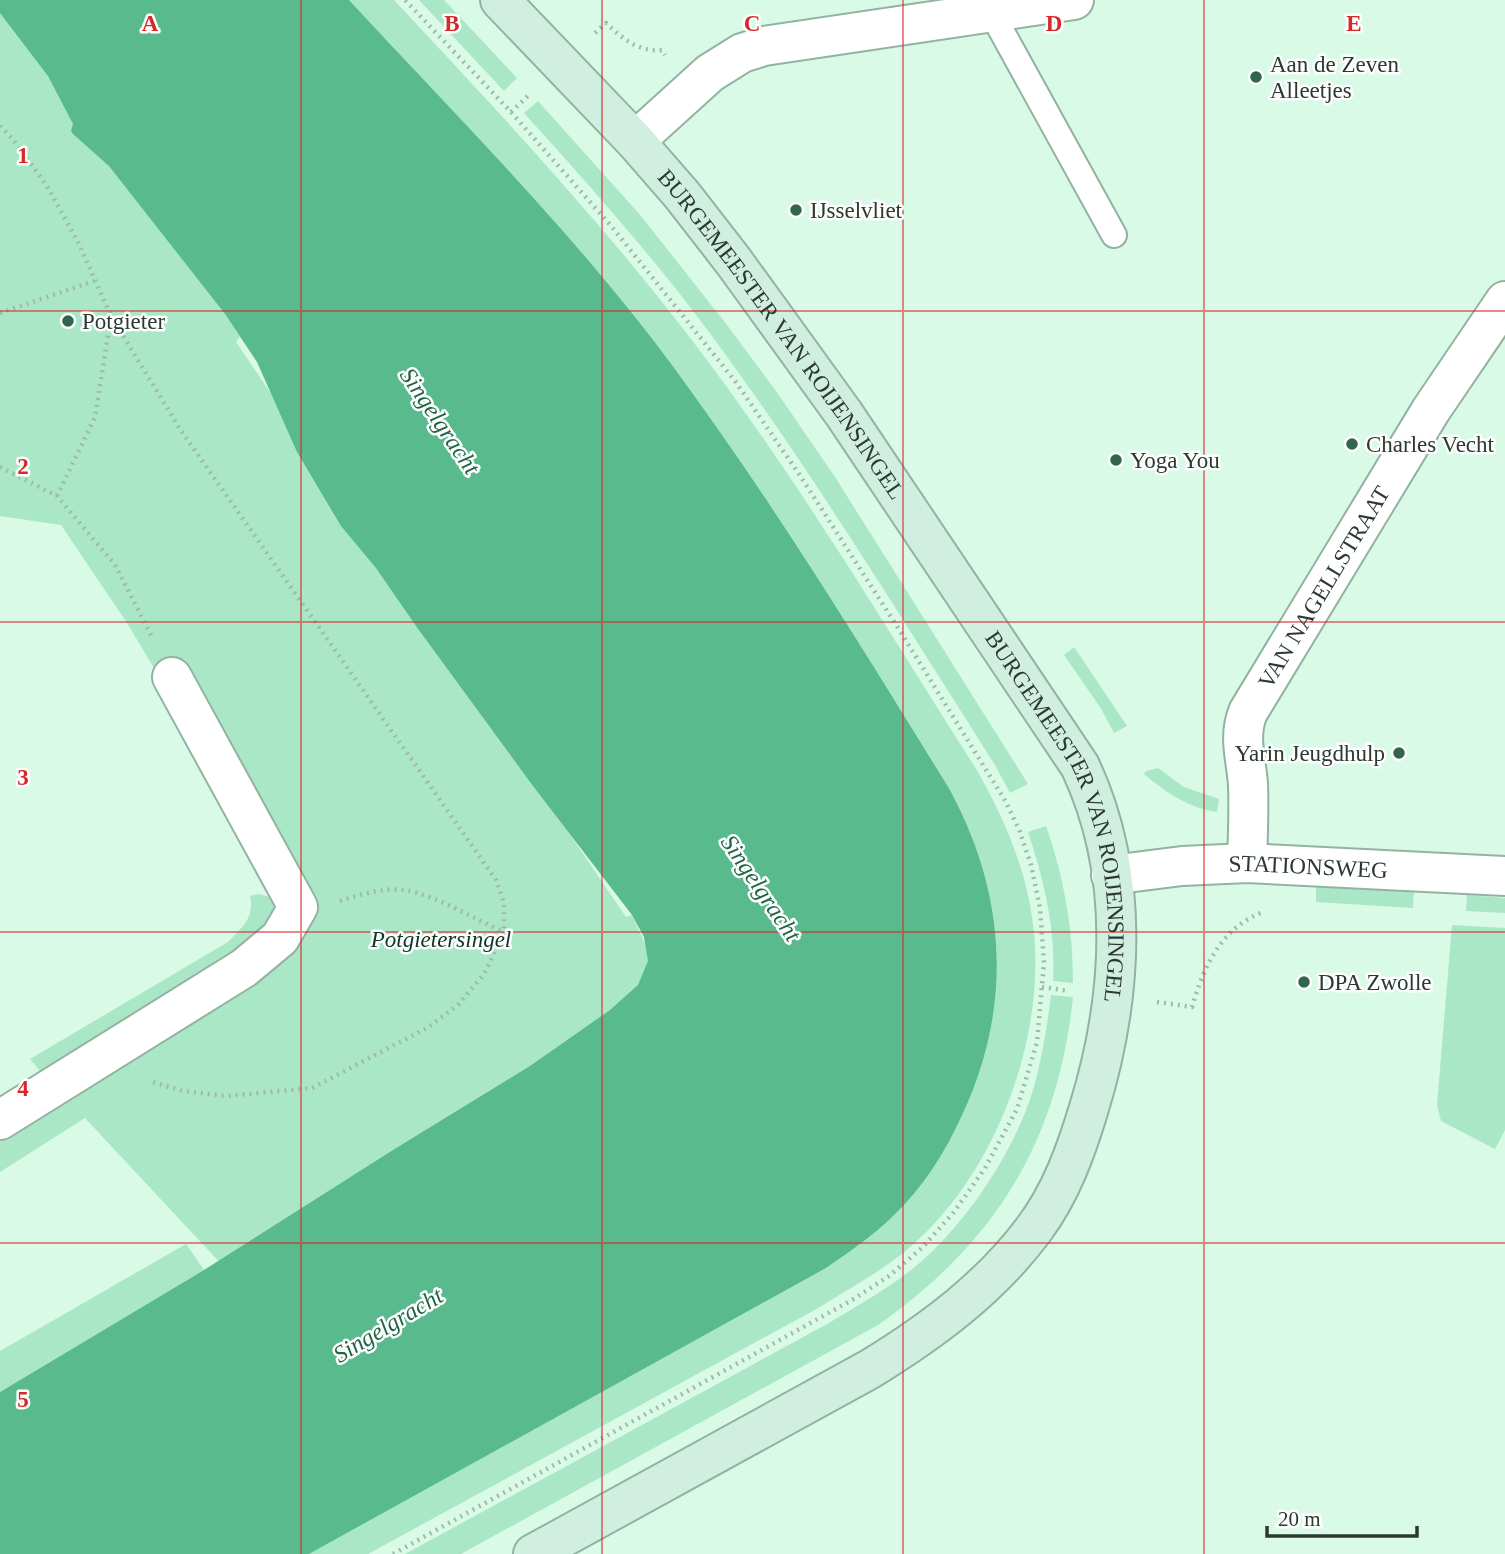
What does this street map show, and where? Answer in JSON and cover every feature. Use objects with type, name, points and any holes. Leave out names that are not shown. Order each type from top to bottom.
[{"type":"main road","name":"BURGEMEESTER VAN ROIJENSINGEL","points":[[500,0],[600,101],[682,195],[734,262],[844,414],[1080,766],[1101,820],[1111,875],[1117,957],[1114,997],[1098,1080],[1074,1156],[1056,1194],[1035,1228],[995,1275],[963,1305],[908,1346],[870,1369],[533,1554]]},
{"type":"street","points":[[635,141],[724,62],[764,46],[1074,0]]},
{"type":"street","name":"VAN NAGELLSTRAAT","points":[[1247,863],[1249,819],[1242,743],[1243,726],[1248,712],[1431,410],[1505,301]]},
{"type":"street","points":[[0,1120],[244,968],[280,939],[298,907],[172,677]]},
{"type":"street","name":"STATIONSWEG","points":[[1111,875],[1182,866],[1247,863],[1505,876]]},
{"type":"lane","points":[[991,12],[1114,235]]},
{"type":"path","points":[[393,1554],[852,1300],[889,1276],[923,1247],[954,1212],[985,1168],[1017,1109],[1037,1042],[1044,963],[1040,908],[1031,865],[1006,802],[801,477],[735,381],[612,227],[511,112],[405,0]]},
{"type":"path","points":[[606,23],[633,45],[648,51],[662,50],[693,88]]},
{"type":"path","points":[[0,126],[47,186],[78,242],[111,316],[180,429],[496,880],[505,903],[504,933],[484,974],[458,1004],[427,1028],[312,1088],[227,1096],[183,1091],[143,1080],[118,1069],[106,1052]]},
{"type":"path","points":[[0,313],[94,281]]},
{"type":"path","points":[[57,496],[95,417],[111,316]]},
{"type":"path","points":[[0,467],[57,496],[115,565],[172,677]]},
{"type":"path","points":[[298,907],[320,906],[370,892],[403,890],[428,897],[504,933]]},
{"type":"path","points":[[1042,987],[1192,1007],[1209,958],[1223,940],[1239,925],[1269,911]]},
{"type":"green space","name":"Potgietersingel","points":[[0,0],[4,0],[165,237],[225,314],[240,337],[236,342],[626,917],[632,915],[647,948],[652,983],[632,1017],[224,1267],[85,1118],[0,1172],[0,1097],[41,1072],[30,1059],[228,942],[249,916],[250,896],[258,894],[271,897],[285,885],[127,623],[61,525],[0,516]]},
{"type":"green space","points":[[349,0],[394,0],[584,208],[691,339],[767,444],[839,552],[978,772],[1003,820],[1016,853],[1030,905],[1035,950],[1034,997],[1026,1045],[1012,1092],[993,1136],[970,1178],[941,1216],[899,1256],[820,1307],[368,1554],[309,1554],[826,1268],[877,1231],[924,1181],[941,1156],[968,1102],[992,1023],[996,983],[996,944],[991,905],[982,866],[968,828],[950,790],[782,524],[712,420],[638,320],[517,180]]},
{"type":"green space","points":[[419,0],[444,0],[517,78],[504,91]]},
{"type":"green space","points":[[538,101],[641,216],[776,391],[835,477],[1028,784],[1010,793],[856,546],[747,385],[665,275],[524,113]]},
{"type":"green space","points":[[1074,647],[1127,726],[1114,733],[1100,707],[1064,655]]},
{"type":"green space","points":[[1158,768],[1184,787],[1219,799],[1217,812],[1178,798],[1144,774]]},
{"type":"green space","points":[[1046,826],[1066,903],[1073,983],[1053,981],[1053,943],[1048,905],[1028,832]]},
{"type":"green space","points":[[1316,886],[1414,892],[1413,908],[1316,902]]},
{"type":"green space","points":[[1467,895],[1505,898],[1505,913],[1466,911]]},
{"type":"green space","points":[[1452,925],[1505,928],[1505,1130],[1495,1149],[1441,1121],[1437,1105]]},
{"type":"green space","points":[[1051,995],[1073,997],[1065,1049],[1053,1097],[1036,1142],[1014,1184],[988,1223],[956,1259],[920,1293],[878,1325],[461,1554],[405,1554],[829,1323],[889,1286],[923,1260],[973,1204],[1015,1136],[1033,1090]]},
{"type":"green space","points":[[186,1244],[204,1270],[0,1392],[0,1351]]},
{"type":"water","name":"Singelgracht","points":[[0,0],[349,0],[599,273],[638,320],[712,420],[817,576],[950,790],[982,866],[991,905],[996,944],[996,983],[992,1023],[982,1062],[968,1102],[941,1156],[924,1181],[895,1214],[867,1239],[826,1268],[309,1554],[0,1554],[0,1392],[204,1270],[530,1066],[610,1010],[638,985],[648,961],[644,937],[632,915],[533,786],[376,568],[341,526],[297,452],[257,362],[225,314],[109,166],[73,134],[73,124],[48,76],[0,13]]},
{"type":"place","name":"Aan de Zeven Alleetjes","points":[[1256,77]]},
{"type":"place","name":"IJsselvliet","points":[[796,210]]},
{"type":"place","name":"Potgieter","points":[[68,321]]},
{"type":"place","name":"Charles Vecht","points":[[1352,444]]},
{"type":"place","name":"Yoga You","points":[[1116,460]]},
{"type":"place","name":"Yarin Jeugdhulp","points":[[1399,753]]},
{"type":"place","name":"DPA Zwolle","points":[[1304,982]]}]
